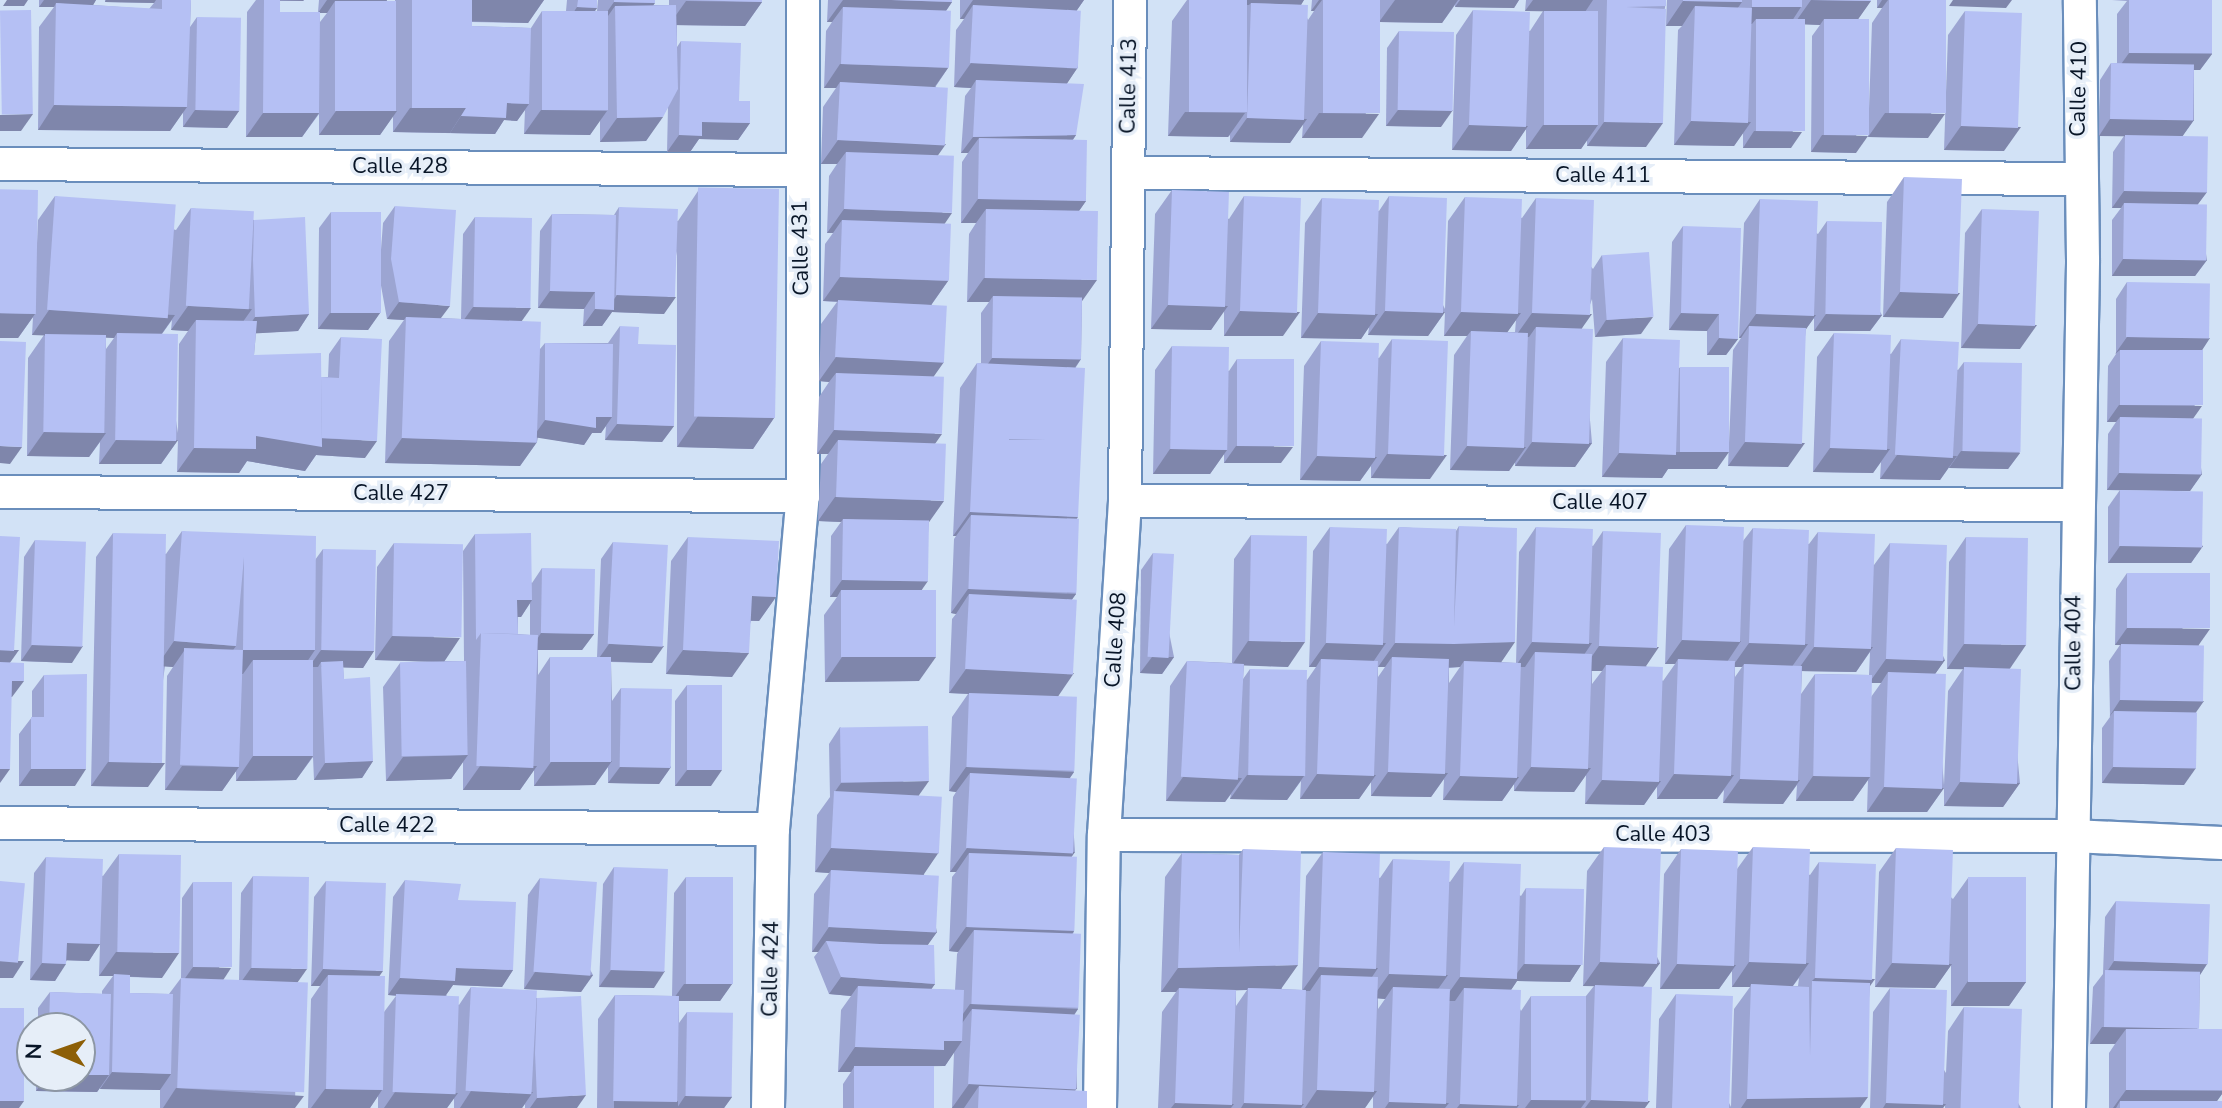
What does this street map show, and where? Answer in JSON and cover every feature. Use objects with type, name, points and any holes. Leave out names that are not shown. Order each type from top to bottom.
[{"type":"street","name":"Calle 431","points":[[773,829],[803,496],[800,170],[803,0]]},
{"type":"street","name":"Calle 413","points":[[1128,173],[1130,0]]},
{"type":"street","name":"Calle 410","points":[[2078,179],[2080,0]]},
{"type":"street","name":"Calle 428","points":[[0,164],[800,170]]},
{"type":"street","name":"Calle 411","points":[[1128,173],[2078,179]]},
{"type":"street","name":"Calle 408","points":[[1100,1108],[1104,835],[1125,501],[1128,173]]},
{"type":"street","name":"Calle 404","points":[[2069,1108],[2075,505],[2083,260],[2078,179]]},
{"type":"street","name":"Calle 427","points":[[0,492],[803,496]]},
{"type":"street","name":"Calle 407","points":[[1125,501],[2075,505]]},
{"type":"street","name":"Calle 422","points":[[0,823],[773,829]]},
{"type":"street","name":"Calle 424","points":[[768,1108],[773,829]]},
{"type":"street","name":"Calle 403","points":[[1104,835],[2073,836],[2222,843]]},
{"type":"building","points":[[162,0],[191,0],[187,107],[54,105],[56,3],[162,9]]},
{"type":"building","points":[[264,0],[280,0],[280,12],[320,12],[319,113],[263,113]]},
{"type":"building","points":[[412,0],[472,0],[472,108],[412,108]]},
{"type":"building","points":[[578,0],[597,0],[597,8],[577,7]]},
{"type":"building","points":[[655,0],[655,3],[614,2]]},
{"type":"building","points":[[686,0],[762,0],[762,2]]},
{"type":"building","points":[[891,0],[952,0],[952,2]]},
{"type":"building","points":[[1189,0],[1247,0],[1247,112],[1189,112]]},
{"type":"building","points":[[1323,0],[1380,0],[1380,113],[1323,113]]},
{"type":"building","points":[[1607,0],[1666,0],[1666,6],[1626,7],[1666,9],[1663,123],[1604,122]]},
{"type":"building","points":[[1742,0],[1742,2],[1683,1]]},
{"type":"building","points":[[1752,0],[1802,0],[1802,7],[1752,7]]},
{"type":"building","points":[[1889,0],[1946,0],[1946,113],[1889,113]]},
{"type":"building","points":[[2129,0],[2212,0],[2212,53],[2129,53]]},
{"type":"building","points":[[335,1],[396,1],[396,111],[335,111]]},
{"type":"building","points":[[1251,3],[1308,5],[1304,120],[1247,118]]},
{"type":"building","points":[[676,5],[678,89],[663,117],[617,118],[615,6]]},
{"type":"building","points":[[973,5],[1081,11],[1078,69],[970,63]]},
{"type":"building","points":[[1695,6],[1752,8],[1748,123],[1691,121]]},
{"type":"building","points":[[843,7],[951,11],[949,68],[841,64]]},
{"type":"building","points":[[31,10],[33,114],[2,115],[0,11]]},
{"type":"building","points":[[1473,10],[1530,12],[1526,127],[1469,125]]},
{"type":"building","points":[[542,11],[608,11],[608,110],[542,110]]},
{"type":"building","points":[[1544,11],[1598,11],[1598,125],[1544,125]]},
{"type":"building","points":[[1965,11],[2022,13],[2018,128],[1961,126]]},
{"type":"building","points":[[197,17],[241,18],[239,111],[195,110]]},
{"type":"building","points":[[1756,19],[1805,19],[1805,131],[1756,131]]},
{"type":"building","points":[[1824,19],[1869,19],[1869,135],[1824,135]]},
{"type":"building","points":[[471,26],[531,28],[529,104],[507,103],[506,118],[461,116],[466,108]]},
{"type":"building","points":[[1399,31],[1454,32],[1453,111],[1398,110]]},
{"type":"building","points":[[681,41],[741,43],[739,101],[750,101],[750,123],[702,122],[702,136],[679,135]]},
{"type":"building","points":[[2111,63],[2194,64],[2193,120],[2110,119]]},
{"type":"building","points":[[976,80],[1084,84],[1076,135],[973,137]]},
{"type":"building","points":[[840,82],[948,88],[945,146],[837,140]]},
{"type":"building","points":[[2125,135],[2208,136],[2207,192],[2124,191]]},
{"type":"building","points":[[979,138],[1087,140],[1086,201],[978,199]]},
{"type":"building","points":[[846,152],[954,156],[952,213],[844,209]]},
{"type":"building","points":[[1904,177],[1962,179],[1958,294],[1900,292]]},
{"type":"building","points":[[698,188],[779,189],[775,418],[694,417]]},
{"type":"building","points":[[0,189],[38,190],[36,314],[0,313]]},
{"type":"building","points":[[1172,190],[1229,192],[1225,307],[1168,305]]},
{"type":"building","points":[[55,196],[176,204],[168,318],[47,310]]},
{"type":"building","points":[[1244,196],[1301,198],[1297,313],[1240,311]]},
{"type":"building","points":[[1389,196],[1447,198],[1443,313],[1385,311]]},
{"type":"building","points":[[1465,197],[1522,199],[1518,314],[1461,312]]},
{"type":"building","points":[[1322,198],[1379,200],[1375,315],[1318,313]]},
{"type":"building","points":[[1536,198],[1594,200],[1590,315],[1532,313]]},
{"type":"building","points":[[1760,199],[1818,201],[1814,316],[1756,314]]},
{"type":"building","points":[[2124,203],[2207,204],[2206,260],[2123,259]]},
{"type":"building","points":[[395,206],[456,210],[450,306],[399,302],[391,259]]},
{"type":"building","points":[[619,207],[678,209],[675,297],[616,295]]},
{"type":"building","points":[[191,208],[254,211],[249,309],[186,306]]},
{"type":"building","points":[[986,209],[1098,211],[1097,280],[985,278]]},
{"type":"building","points":[[1982,209],[2039,211],[2035,326],[1978,324]]},
{"type":"building","points":[[331,212],[381,212],[381,313],[331,313]]},
{"type":"building","points":[[552,214],[616,215],[614,310],[595,309],[595,292],[550,291]]},
{"type":"building","points":[[305,217],[309,314],[255,317],[254,220]]},
{"type":"building","points":[[475,217],[532,218],[530,308],[473,307]]},
{"type":"building","points":[[842,220],[951,224],[949,281],[840,277]]},
{"type":"building","points":[[1827,221],[1882,222],[1880,315],[1825,314]]},
{"type":"building","points":[[1683,226],[1741,228],[1738,339],[1719,338],[1719,314],[1681,313]]},
{"type":"building","points":[[1649,252],[1654,317],[1607,320],[1602,255]]},
{"type":"building","points":[[2127,282],[2210,283],[2209,338],[2126,337]]},
{"type":"building","points":[[993,296],[1082,298],[1081,360],[992,358]]},
{"type":"building","points":[[838,300],[947,306],[944,363],[835,357]]},
{"type":"building","points":[[406,317],[541,322],[537,443],[402,438]]},
{"type":"building","points":[[196,320],[257,321],[254,355],[321,353],[322,447],[256,436],[256,449],[194,448]]},
{"type":"building","points":[[620,326],[639,327],[638,344],[676,345],[674,426],[617,424]]},
{"type":"building","points":[[1749,326],[1806,328],[1802,444],[1745,442]]},
{"type":"building","points":[[1536,327],[1593,329],[1589,444],[1532,442]]},
{"type":"building","points":[[1471,331],[1528,333],[1524,448],[1467,446]]},
{"type":"building","points":[[117,333],[178,334],[176,441],[115,440]]},
{"type":"building","points":[[1834,333],[1891,335],[1887,450],[1830,448]]},
{"type":"building","points":[[45,334],[106,335],[104,433],[43,432]]},
{"type":"building","points":[[341,337],[382,339],[377,441],[322,438],[321,377],[339,378]]},
{"type":"building","points":[[1623,338],[1680,340],[1676,455],[1619,453]]},
{"type":"building","points":[[1392,339],[1448,341],[1444,456],[1388,454]]},
{"type":"building","points":[[1901,339],[1959,342],[1953,458],[1895,455]]},
{"type":"building","points":[[0,341],[26,342],[22,447],[0,446]]},
{"type":"building","points":[[1321,341],[1379,343],[1375,458],[1317,456]]},
{"type":"building","points":[[545,343],[613,344],[612,417],[596,417],[596,428],[545,420]]},
{"type":"building","points":[[1172,346],[1229,347],[1227,450],[1170,449]]},
{"type":"building","points":[[2120,350],[2203,350],[2203,405],[2120,405]]},
{"type":"building","points":[[1237,359],[1294,359],[1294,446],[1237,446]]},
{"type":"building","points":[[1964,362],[2022,363],[2020,452],[1962,451]]},
{"type":"building","points":[[977,363],[1085,368],[1078,517],[970,512]]},
{"type":"building","points":[[1680,367],[1729,367],[1729,452],[1680,452]]},
{"type":"building","points":[[836,373],[944,377],[942,434],[834,430]]},
{"type":"building","points":[[2120,417],[2202,418],[2201,474],[2119,473]]},
{"type":"building","points":[[838,440],[946,444],[944,501],[836,497]]},
{"type":"building","points":[[2120,490],[2203,491],[2202,547],[2119,546]]},
{"type":"building","points":[[971,515],[1079,519],[1076,593],[968,589]]},
{"type":"building","points":[[843,519],[929,521],[928,581],[842,580]]},
{"type":"building","points":[[1686,525],[1744,527],[1740,642],[1682,640]]},
{"type":"building","points":[[1459,526],[1517,528],[1515,642],[1395,643],[1399,527],[1456,529],[1454,627]]},
{"type":"building","points":[[1330,527],[1387,529],[1383,645],[1326,643]]},
{"type":"building","points":[[1536,527],[1593,529],[1589,644],[1532,642]]},
{"type":"building","points":[[1753,528],[1809,530],[1805,645],[1749,643]]},
{"type":"building","points":[[182,531],[316,536],[315,650],[243,650],[244,557],[236,646],[174,641]]},
{"type":"building","points":[[1603,531],[1661,533],[1657,648],[1599,646]]},
{"type":"building","points":[[1818,532],[1875,534],[1871,649],[1814,647]]},
{"type":"building","points":[[113,533],[166,534],[162,763],[109,762]]},
{"type":"building","points":[[531,533],[532,600],[517,600],[518,634],[481,633],[476,640],[475,534]]},
{"type":"building","points":[[1251,535],[1307,536],[1305,642],[1249,641]]},
{"type":"building","points":[[0,536],[20,537],[14,651],[0,650]]},
{"type":"building","points":[[688,537],[779,541],[776,597],[752,596],[749,653],[683,650]]},
{"type":"building","points":[[1966,537],[2028,538],[2026,645],[1964,644]]},
{"type":"building","points":[[35,540],[86,542],[82,647],[31,645]]},
{"type":"building","points":[[613,542],[668,545],[663,647],[608,644]]},
{"type":"building","points":[[394,543],[463,544],[461,637],[392,636]]},
{"type":"building","points":[[1890,543],[1947,545],[1943,661],[1886,659]]},
{"type":"building","points":[[323,549],[376,550],[374,651],[321,650]]},
{"type":"building","points":[[1153,553],[1174,554],[1169,658],[1148,657]]},
{"type":"building","points":[[542,568],[595,569],[594,634],[541,633]]},
{"type":"building","points":[[2127,573],[2210,573],[2210,628],[2127,628]]},
{"type":"building","points":[[841,590],[936,590],[936,657],[841,657]]},
{"type":"building","points":[[969,594],[1077,600],[1073,675],[965,669]]},
{"type":"building","points":[[481,633],[538,635],[533,768],[476,766]]},
{"type":"building","points":[[2121,644],[2204,645],[2203,701],[2120,700]]},
{"type":"building","points":[[184,648],[243,650],[239,767],[180,765]]},
{"type":"building","points":[[1535,652],[1592,654],[1588,769],[1531,767]]},
{"type":"building","points":[[550,657],[611,657],[611,762],[550,762]]},
{"type":"building","points":[[1392,657],[1449,659],[1445,774],[1388,772]]},
{"type":"building","points":[[1321,659],[1378,661],[1374,776],[1317,774]]},
{"type":"building","points":[[1678,659],[1735,661],[1731,776],[1674,774]]},
{"type":"building","points":[[253,660],[313,660],[313,756],[253,756]]},
{"type":"building","points":[[343,661],[344,679],[370,677],[373,761],[325,763],[321,662]]},
{"type":"building","points":[[466,661],[468,755],[402,756],[400,662]]},
{"type":"building","points":[[1187,661],[1244,664],[1238,780],[1181,777]]},
{"type":"building","points":[[1464,661],[1521,663],[1517,778],[1460,776]]},
{"type":"building","points":[[0,662],[24,663],[24,681],[12,681],[10,769],[0,769]]},
{"type":"building","points":[[1744,664],[1802,666],[1798,781],[1740,779]]},
{"type":"building","points":[[1606,665],[1663,667],[1659,782],[1602,780]]},
{"type":"building","points":[[1964,667],[2021,669],[2017,784],[1960,782]]},
{"type":"building","points":[[1250,669],[1307,670],[1305,776],[1248,775]]},
{"type":"building","points":[[1888,672],[1946,674],[1942,789],[1884,787]]},
{"type":"building","points":[[87,674],[86,769],[31,769],[31,717],[44,717],[44,675]]},
{"type":"building","points":[[1815,674],[1872,675],[1870,777],[1813,776]]},
{"type":"building","points":[[687,685],[722,685],[722,770],[687,770]]},
{"type":"building","points":[[621,688],[672,689],[671,768],[620,767]]},
{"type":"building","points":[[969,693],[1077,697],[1074,771],[966,767]]},
{"type":"building","points":[[2114,711],[2197,712],[2196,768],[2113,767]]},
{"type":"building","points":[[928,726],[929,781],[841,783],[840,728]]},
{"type":"building","points":[[970,773],[1077,779],[1073,853],[966,848]]},
{"type":"building","points":[[834,791],[942,797],[939,854],[831,848]]},
{"type":"building","points":[[1604,847],[1661,849],[1657,964],[1600,962]]},
{"type":"building","points":[[1753,847],[1810,849],[1806,964],[1749,962]]},
{"type":"building","points":[[1896,848],[1953,850],[1949,965],[1892,963]]},
{"type":"building","points":[[1243,849],[1301,851],[1298,965],[1178,968],[1182,853],[1239,855],[1239,953]]},
{"type":"building","points":[[1681,849],[1738,851],[1734,966],[1677,964]]},
{"type":"building","points":[[1323,852],[1380,854],[1376,969],[1319,967]]},
{"type":"building","points":[[969,853],[1077,857],[1074,931],[966,927]]},
{"type":"building","points":[[119,854],[181,855],[179,953],[117,952]]},
{"type":"building","points":[[46,857],[103,859],[100,944],[67,943],[66,964],[42,963]]},
{"type":"building","points":[[1393,859],[1450,861],[1446,976],[1389,974]]},
{"type":"building","points":[[1464,862],[1521,864],[1517,979],[1460,977]]},
{"type":"building","points":[[1819,862],[1876,864],[1872,980],[1815,978]]},
{"type":"building","points":[[614,867],[668,869],[664,972],[610,970]]},
{"type":"building","points":[[831,870],[939,876],[936,933],[828,927]]},
{"type":"building","points":[[253,876],[309,877],[307,969],[251,968]]},
{"type":"building","points":[[686,877],[733,877],[733,984],[686,984]]},
{"type":"building","points":[[1968,877],[2026,877],[2026,982],[1968,982]]},
{"type":"building","points":[[540,878],[597,882],[590,976],[533,972]]},
{"type":"building","points":[[405,880],[461,884],[458,900],[516,902],[513,970],[456,968],[455,981],[400,978]]},
{"type":"building","points":[[0,881],[25,883],[18,963],[0,961]]},
{"type":"building","points":[[326,881],[386,883],[383,971],[323,969]]},
{"type":"building","points":[[193,882],[232,882],[232,967],[193,967]]},
{"type":"building","points":[[1526,888],[1584,889],[1583,965],[1525,964]]},
{"type":"building","points":[[2116,901],[2210,904],[2208,964],[2114,961]]},
{"type":"building","points":[[974,930],[1081,934],[1078,1008],[971,1004]]},
{"type":"building","points":[[826,941],[934,945],[935,984],[841,977]]},
{"type":"building","points":[[2105,970],[2200,972],[2199,1029],[2104,1027]]},
{"type":"building","points":[[114,974],[130,975],[130,993],[173,994],[171,1074],[112,1072]]},
{"type":"building","points":[[328,975],[385,976],[383,1090],[326,1089]]},
{"type":"building","points":[[1321,975],[1378,977],[1374,1092],[1317,1090]]},
{"type":"building","points":[[181,978],[308,982],[304,1092],[177,1088]]},
{"type":"building","points":[[1812,981],[1870,983],[1868,1097],[1747,1099],[1751,984],[1809,987],[1810,1056]]},
{"type":"building","points":[[1595,985],[1652,987],[1648,1102],[1591,1100]]},
{"type":"building","points":[[858,986],[964,990],[962,1041],[944,1041],[944,1050],[855,1047]]},
{"type":"building","points":[[471,987],[537,990],[531,1094],[466,1091]]},
{"type":"building","points":[[1393,987],[1450,989],[1446,1104],[1389,1102]]},
{"type":"building","points":[[1179,988],[1236,990],[1232,1105],[1175,1103]]},
{"type":"building","points":[[1248,988],[1306,990],[1302,1105],[1244,1103]]},
{"type":"building","points":[[1464,988],[1521,990],[1517,1106],[1460,1104]]},
{"type":"building","points":[[1890,988],[1947,990],[1943,1105],[1886,1103]]},
{"type":"building","points":[[50,992],[111,994],[109,1075],[96,1075],[96,1012],[49,1012]]},
{"type":"building","points":[[396,994],[459,996],[456,1094],[393,1092]]},
{"type":"building","points":[[1676,994],[1733,996],[1729,1108],[1672,1108]]},
{"type":"building","points":[[615,995],[679,996],[677,1102],[613,1101]]},
{"type":"building","points":[[581,996],[586,1095],[537,1098],[537,998]]},
{"type":"building","points":[[1531,996],[1586,996],[1586,1100],[1531,1100]]},
{"type":"building","points":[[1964,1007],[2022,1009],[2019,1108],[1960,1108]]},
{"type":"building","points":[[0,1008],[24,1008],[24,1012],[16,1012],[16,1092],[24,1092],[24,1101],[0,1101]]},
{"type":"building","points":[[972,1009],[1080,1015],[1076,1090],[968,1084]]},
{"type":"building","points":[[687,1012],[733,1013],[732,1097],[686,1096]]},
{"type":"building","points":[[2126,1029],[2222,1029],[2222,1090],[2126,1090]]},
{"type":"building","points":[[854,1066],[934,1066],[934,1108],[854,1108]]},
{"type":"building","points":[[979,1086],[1087,1091],[1087,1108],[978,1108]]},
{"type":"building","points":[[2120,1101],[2222,1101],[2222,1108],[2120,1108]]}]
